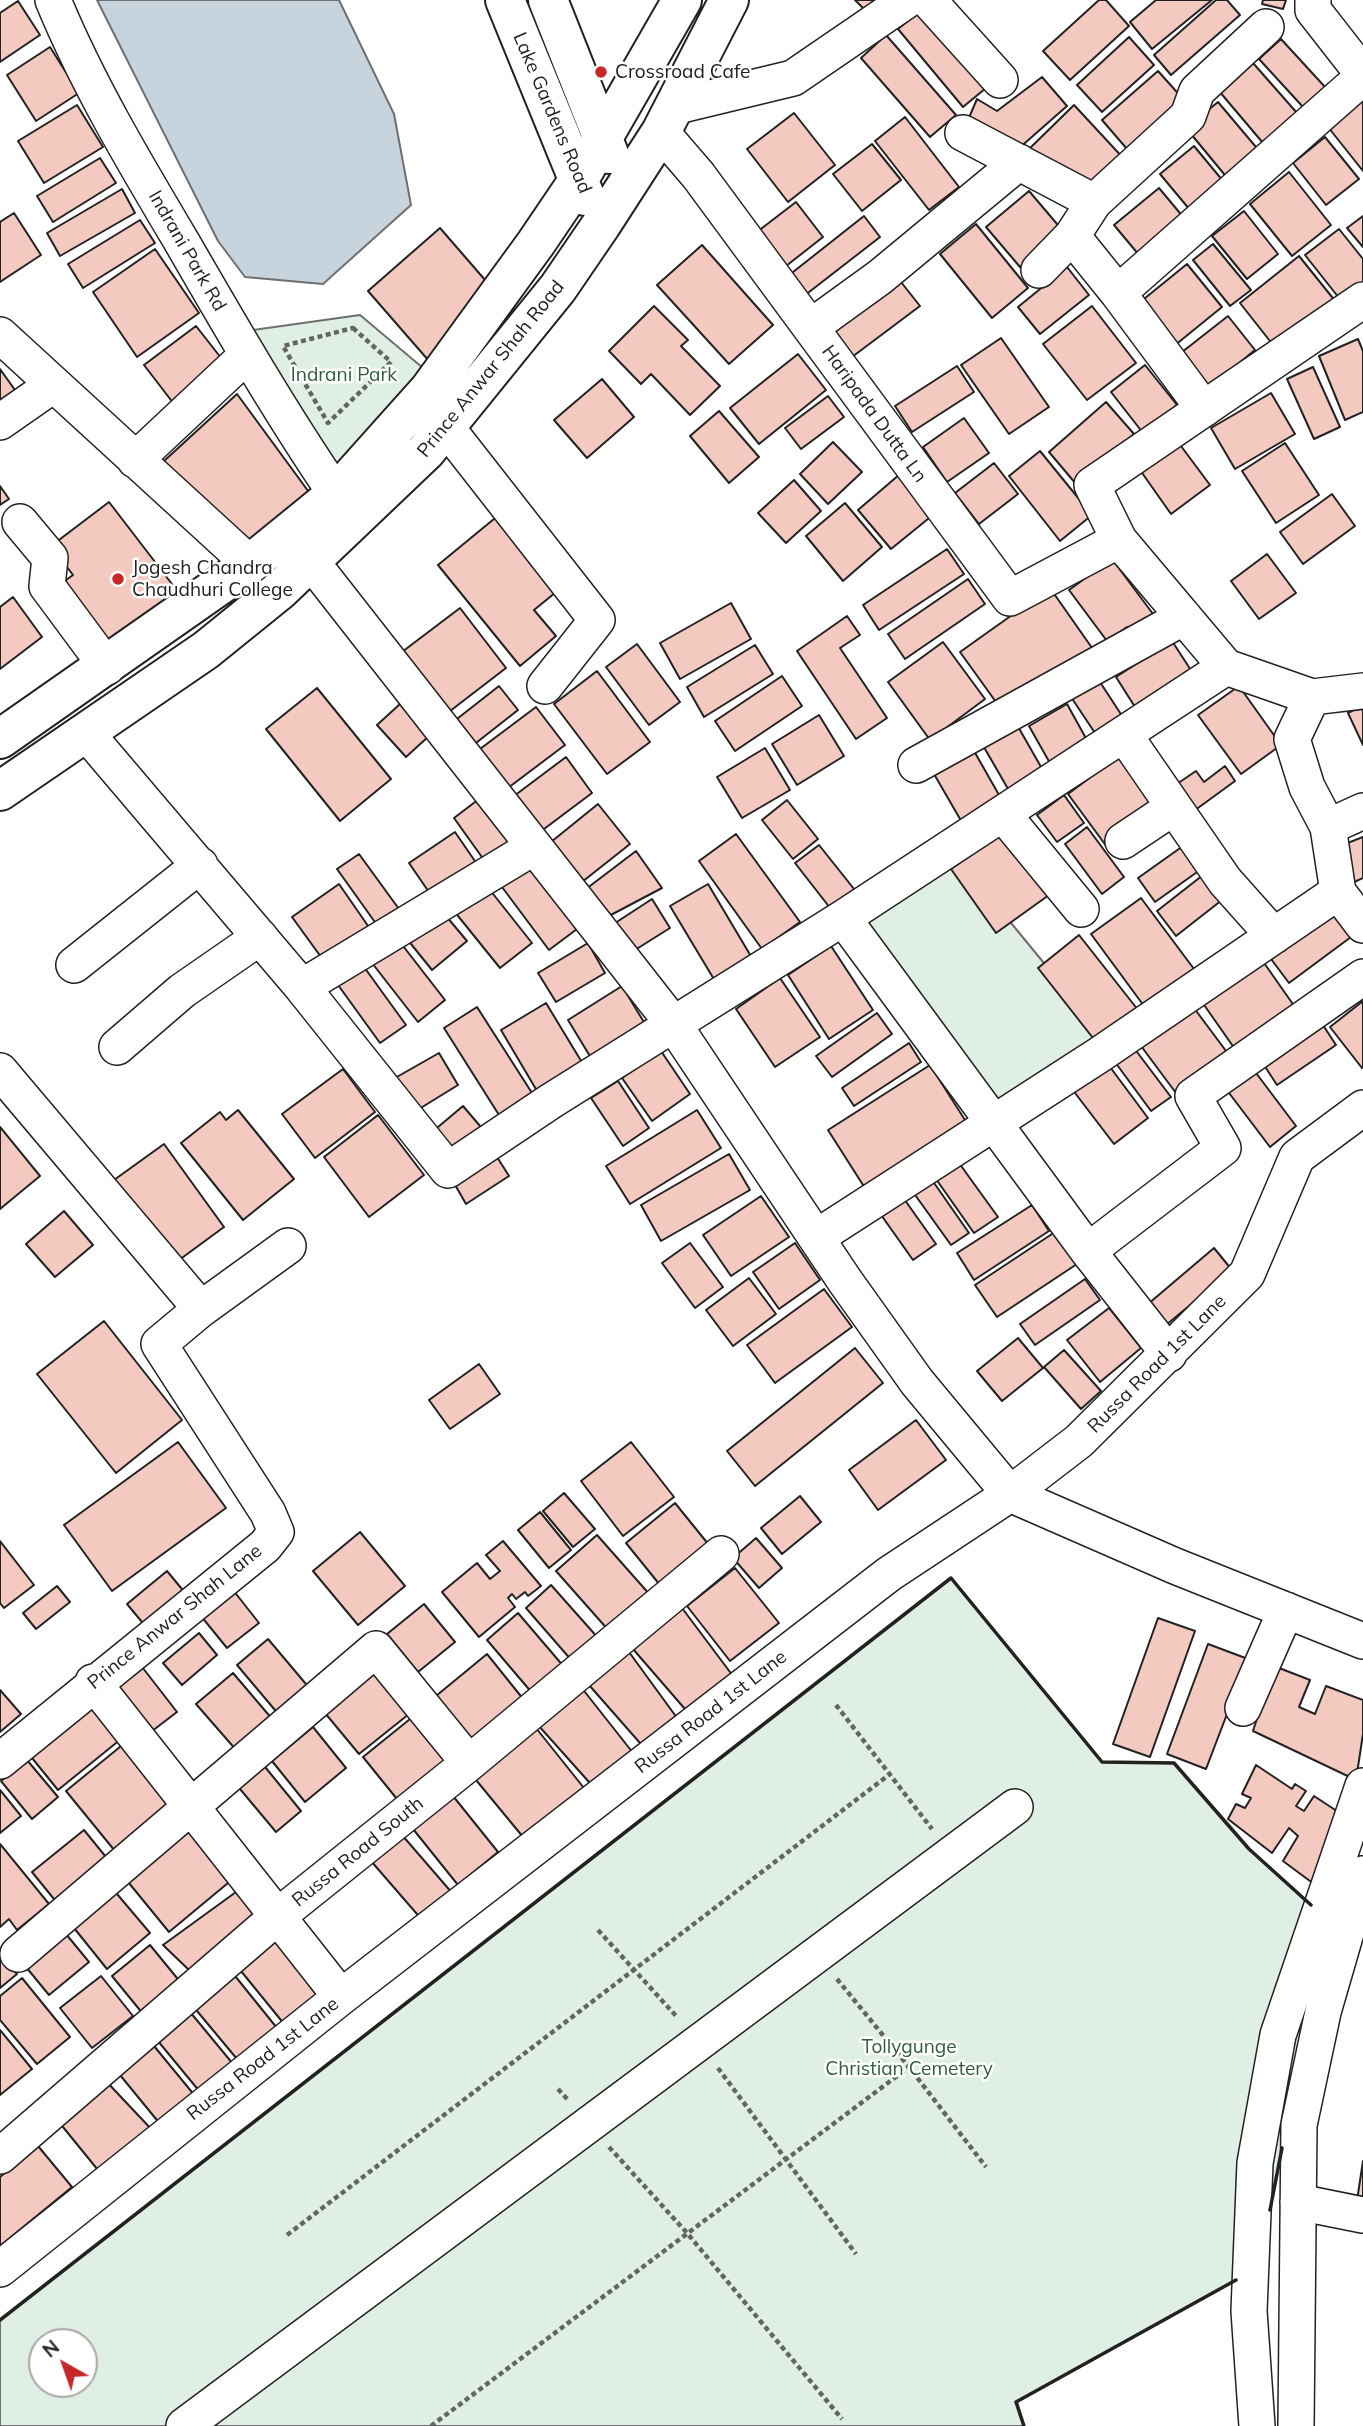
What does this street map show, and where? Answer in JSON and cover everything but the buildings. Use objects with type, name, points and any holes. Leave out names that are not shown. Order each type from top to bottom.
[{"type":"main road","name":"Lake Gardens Road","points":[[505,0],[578,181],[601,225]]},
{"type":"main road","name":"Lake Gardens Road","points":[[548,0],[602,139],[626,188]]},
{"type":"main road","name":"Prince Anwar Shah Road","points":[[0,739],[107,667],[250,564],[336,494],[429,390],[578,181],[682,0]]},
{"type":"main road","name":"Prince Anwar Shah Road","points":[[0,791],[87,734],[206,650],[279,591],[426,451],[550,299],[626,188],[667,120],[729,0]]},
{"type":"street","name":"Indrani Park Rd","points":[[53,0],[73,50],[247,355],[282,414],[336,494]]},
{"type":"street","points":[[667,120],[793,78],[907,0]]},
{"type":"street","points":[[928,0],[1000,80]]},
{"type":"street","points":[[1118,293],[1363,75],[1313,10],[1313,0]]},
{"type":"street","points":[[1039,270],[1072,236],[1094,202],[1188,117],[1197,91],[1266,27]]},
{"type":"street","name":"Haripada Dutta Ln","points":[[667,120],[698,175],[1010,598],[1119,540]]},
{"type":"street","points":[[963,133],[1094,202]]},
{"type":"street","points":[[811,327],[880,277],[1019,162]]},
{"type":"street","points":[[1072,236],[1204,409]]},
{"type":"street","points":[[1363,300],[1092,485],[1119,540],[1226,667],[1312,697],[1363,691]]},
{"type":"street","points":[[0,335],[250,564]]},
{"type":"street","points":[[135,460],[247,355]]},
{"type":"street","points":[[0,422],[53,385]]},
{"type":"street","points":[[446,427],[597,620],[545,685]]},
{"type":"street","points":[[20,522],[50,558],[47,586],[107,667]]},
{"type":"street","points":[[310,560],[674,1025],[917,1382],[1010,1494],[1363,1642]]},
{"type":"street","points":[[916,765],[1184,617]]},
{"type":"street","points":[[87,734],[302,987],[448,1170],[551,1101],[843,918],[1125,736],[1226,667]]},
{"type":"street","points":[[1312,697],[1292,739],[1307,787],[1328,827],[1338,892],[1363,925]]},
{"type":"street","points":[[1125,736],[1225,881],[1274,936]]},
{"type":"street","points":[[1123,841],[1174,807]]},
{"type":"street","points":[[1328,827],[1363,811]]},
{"type":"street","points":[[1003,814],[1081,909]]},
{"type":"street","points":[[302,987],[534,847]]},
{"type":"street","points":[[74,965],[200,865]]},
{"type":"street","points":[[817,1237],[994,1124],[1338,892]]},
{"type":"street","points":[[843,918],[1088,1251],[1169,1354]]},
{"type":"street","points":[[117,1047],[182,992],[260,937]]},
{"type":"street","points":[[1088,1251],[1223,1148],[1193,1096],[1363,977]]},
{"type":"street","points":[[0,1071],[74,1162],[143,1236],[201,1309],[288,1246]]},
{"type":"street","name":"Russa Road 1st Lane","points":[[0,2269],[341,1997],[889,1574],[1010,1494],[1079,1441],[1247,1275],[1297,1157],[1363,1108]]},
{"type":"street","name":"Prince Anwar Shah Lane","points":[[0,1760],[93,1682],[265,1546],[276,1532],[268,1513],[159,1345],[201,1309]]},
{"type":"street","name":"Russa Road South","points":[[0,2156],[278,1916],[469,1763],[720,1553]]},
{"type":"street","points":[[1243,1708],[1286,1610]]},
{"type":"street","points":[[18,1954],[376,1649],[469,1763]]},
{"type":"street","points":[[93,1682],[341,1997]]},
{"type":"street","points":[[1257,2426],[1249,2311],[1255,2163],[1278,2035],[1363,1786]]},
{"type":"street","points":[[184,2426],[1015,1807]]},
{"type":"street","points":[[1296,2426],[1299,2125],[1323,2012],[1363,1874]]},
{"type":"street","points":[[1298,2202],[1363,2215]]},
{"type":"path","points":[[354,328],[391,362],[328,423],[284,345],[354,328]]},
{"type":"path","points":[[836,1705],[951,1854]]},
{"type":"path","points":[[287,2235],[890,1774]]},
{"type":"path","points":[[598,1930],[699,2041],[856,2254]]},
{"type":"path","points":[[816,1955],[909,2067],[986,2166]]},
{"type":"path","points":[[430,2426],[909,2067]]},
{"type":"path","points":[[558,2088],[687,2233],[842,2419]]},
{"type":"green space","name":"Indrani Park","points":[[360,315],[423,368],[336,477],[253,330]]},
{"type":"green space","points":[[957,857],[1107,1040],[995,1113],[852,919]]},
{"type":"green space","name":"Tollygunge Christian Cemetery","points":[[951,1578],[1102,1762],[1174,1763],[1249,1849],[1329,1922],[1258,2268],[1017,2402],[1024,2426],[0,2426],[0,2320]]},
{"type":"shaded area","points":[[97,0],[339,0],[394,114],[411,205],[323,284],[245,277],[218,241]]},
{"type":"wall","points":[[0,2320],[951,1578],[1102,1762],[1174,1763],[1249,1849],[1311,1905]]},
{"type":"wall","points":[[1270,2210],[1282,2148]]},
{"type":"wall","points":[[1024,2426],[1016,2402],[1236,2280]]},
{"type":"place","name":"Crossroad Cafe","points":[[601,72]]},
{"type":"place","name":"Jogesh Chandra Chaudhuri College","points":[[118,579]]}]
